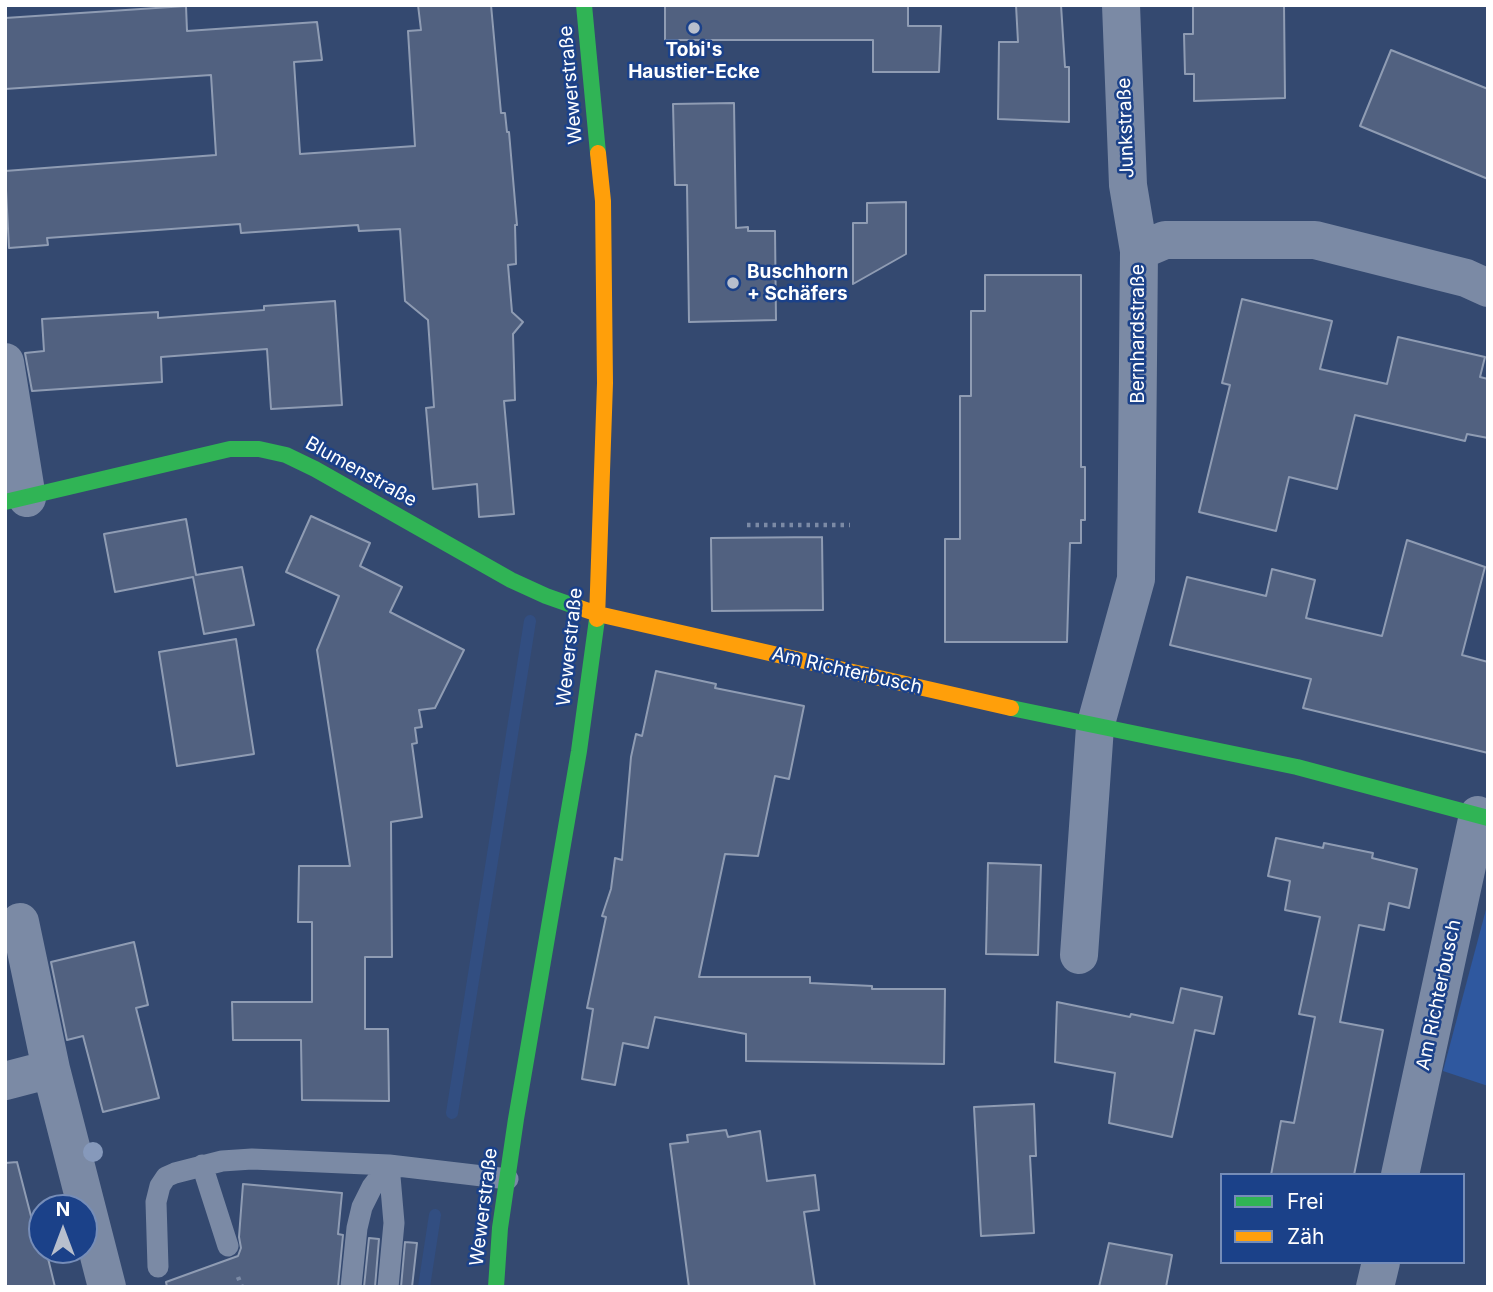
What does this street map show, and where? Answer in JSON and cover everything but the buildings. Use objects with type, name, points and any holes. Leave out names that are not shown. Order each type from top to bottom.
[{"type":"street","name":"Wewerstraße","points":[[495,1287],[516,1119],[536,1017],[577,765],[598,614],[604,383],[603,201],[584,5]]},
{"type":"street","name":"Junkstraße","points":[[1121,5],[1128,185],[1139,251]]},
{"type":"street","name":"Bernhardstraße","points":[[1095,727],[1136,579],[1139,251],[1165,240],[1315,240],[1466,278],[1488,288]]},
{"type":"street","points":[[5,362],[16,500]]},
{"type":"street","name":"Blumenstraße","points":[[16,500],[229,450],[259,449],[286,455],[315,469],[511,580],[546,596],[598,614]]},
{"type":"street","name":"Am Richterbusch","points":[[598,614],[1095,727],[1297,767],[1483,817],[1400,1173]]},
{"type":"street","points":[[1079,955],[1095,727]]},
{"type":"street","points":[[20,922],[51,1069],[107,1287]]},
{"type":"street","points":[[5,1081],[51,1069]]},
{"type":"street","points":[[1375,1287],[1381,1264]]},
{"type":"lane","points":[[158,1267],[156,1202],[160,1186],[166,1177],[202,1166],[222,1161],[252,1159],[389,1166],[508,1179]]},
{"type":"lane","points":[[202,1166],[228,1246]]},
{"type":"lane","points":[[351,1287],[362,1207],[372,1187],[389,1166]]},
{"type":"lane","points":[[388,1287],[394,1223],[389,1166]]},
{"type":"path","points":[[747,525],[850,525]]},
{"type":"shaded area","points":[[1488,902],[1488,1086],[1443,1071]]},
{"type":"waterway","points":[[452,1113],[530,621]]},
{"type":"waterway","points":[[424,1287],[435,1215]]},
{"type":"traffic: fast","points":[[584,5],[598,153]]},
{"type":"traffic: fast","points":[[5,502],[230,449],[259,449],[286,455],[315,469],[511,580],[580,608]]},
{"type":"traffic: fast","points":[[496,1287],[500,1228],[516,1119],[579,751],[597,619]]},
{"type":"traffic: fast","points":[[1011,708],[1297,767],[1488,818]]},
{"type":"traffic: slow","points":[[597,619],[605,383],[603,201],[598,153]]},
{"type":"traffic: slow","points":[[580,608],[1011,708]]},
{"type":"place","name":"Tobi's Haustier-Ecke","points":[[694,28]]},
{"type":"place","name":"Buschhorn + Schäfers","points":[[733,283]]}]
